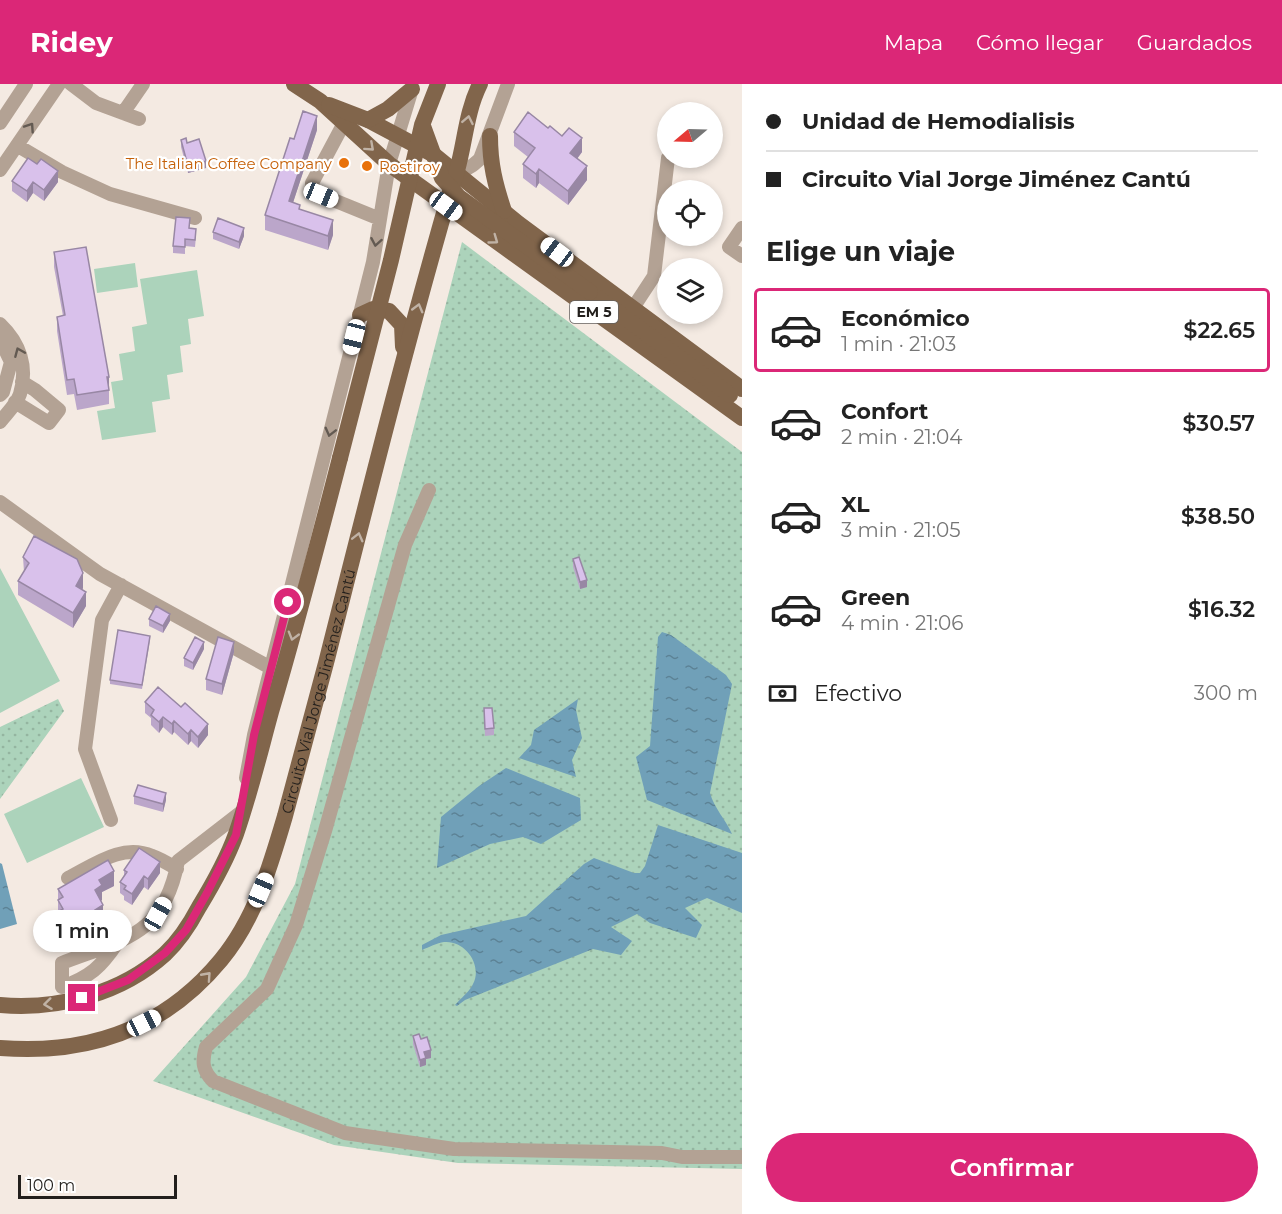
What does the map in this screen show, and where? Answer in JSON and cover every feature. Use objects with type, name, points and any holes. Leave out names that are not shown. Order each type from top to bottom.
[{"type":"main road","name":"EM 5","points":[[294,84],[320,101],[389,164],[742,418]]},
{"type":"main road","points":[[0,1005],[47,1005],[82,998],[128,980],[153,963],[186,930],[236,835],[300,614],[391,260],[422,125],[438,84]]},
{"type":"main road","name":"Circuito Vial Jorge Jiménez Cantú","points":[[0,1048],[31,1050],[63,1047],[105,1038],[163,1014],[193,992],[222,959],[242,931],[268,874],[290,798],[403,362],[446,206],[458,174],[472,99],[480,84]]},
{"type":"main road","points":[[368,120],[388,109],[413,87]]},
{"type":"main road","name":"EM 5","points":[[320,101],[368,120],[434,155],[505,212],[742,389]]},
{"type":"main road","points":[[422,125],[442,178],[459,197],[742,406]]},
{"type":"main road","points":[[490,135],[490,162],[505,212]]},
{"type":"main road","points":[[360,315],[373,309],[389,310],[396,317],[402,325],[403,362]]},
{"type":"street","points":[[0,123],[5,103],[26,84]]},
{"type":"street","points":[[0,170],[59,84]]},
{"type":"street","points":[[71,84],[96,103],[139,119]]},
{"type":"street","points":[[123,113],[143,84]]},
{"type":"street","points":[[458,174],[480,159],[508,84]]},
{"type":"street","points":[[236,835],[254,735],[373,262],[389,164],[413,87]]},
{"type":"street","points":[[344,123],[312,183],[314,190],[380,219]]},
{"type":"street","points":[[18,146],[62,172],[110,194],[195,218]]},
{"type":"street","points":[[633,308],[654,276],[667,168]]},
{"type":"street","points":[[742,228],[729,247],[742,256]]},
{"type":"street","points":[[0,324],[12,335],[24,363],[20,396],[0,422]]},
{"type":"street","points":[[0,339],[11,362],[3,392],[0,395]]},
{"type":"street","points":[[15,402],[49,423],[59,410],[22,382]]},
{"type":"street","points":[[429,490],[405,545],[296,926],[267,989],[206,1047],[202,1059],[205,1073],[213,1081],[345,1133],[454,1149],[652,1152],[682,1157],[742,1157]]},
{"type":"street","points":[[0,502],[100,573],[271,668]]},
{"type":"street","points":[[111,820],[85,749],[102,620],[121,585]]},
{"type":"street","points":[[117,943],[137,933],[158,914],[174,886],[178,861],[240,813]]},
{"type":"street","points":[[68,878],[125,851],[151,855],[177,869]]},
{"type":"green space","points":[[462,242],[742,452],[742,1169],[458,1163],[334,1145],[153,1081],[246,977],[295,884]]},
{"type":"green space","points":[[135,263],[138,287],[97,293],[94,269]]},
{"type":"green space","points":[[197,270],[204,316],[188,319],[191,344],[180,346],[183,372],[167,375],[170,399],[152,402],[156,432],[102,440],[97,411],[115,408],[111,382],[123,380],[119,354],[135,351],[132,327],[147,324],[140,279]]},
{"type":"green space","points":[[0,568],[60,681],[0,713]]},
{"type":"green space","points":[[58,699],[64,711],[0,799],[0,727]]},
{"type":"green space","points":[[81,778],[104,827],[27,863],[4,814]]},
{"type":"water","points":[[662,632],[671,635],[726,675],[732,684],[710,793],[732,834],[647,800],[636,757],[650,746],[658,637]]},
{"type":"water","points":[[578,699],[576,710],[582,738],[572,760],[576,777],[519,758],[531,745],[534,730]]},
{"type":"water","points":[[506,768],[580,798],[581,820],[541,844],[523,837],[490,844],[437,868],[441,817],[479,786]]},
{"type":"water","points":[[658,825],[742,853],[742,913],[707,898],[685,908],[702,925],[696,938],[650,923],[637,914],[611,927],[632,941],[621,955],[593,949],[455,1005],[473,984],[476,969],[474,962],[465,949],[452,942],[444,942],[422,950],[422,945],[441,935],[526,916],[584,864],[594,858],[634,873],[640,873],[645,866]]},
{"type":"water","points":[[0,863],[17,924],[0,929]]},
{"type":"building","points":[[303,111],[317,116],[289,201],[300,205],[299,209],[333,220],[328,236],[265,215],[290,138],[294,139]]},
{"type":"building","points":[[528,112],[562,136],[569,128],[582,138],[570,153],[587,166],[568,191],[539,169],[536,174],[523,164],[535,148],[514,132]]},
{"type":"building","points":[[186,138],[187,143],[199,139],[206,161],[188,166],[181,140]]},
{"type":"building","points":[[28,158],[37,164],[41,159],[58,171],[44,190],[33,182],[27,191],[12,181]]},
{"type":"building","points":[[176,217],[190,218],[189,228],[196,229],[195,240],[185,239],[185,247],[173,246]]},
{"type":"building","points":[[218,218],[244,228],[239,242],[213,232]]},
{"type":"building","points":[[86,247],[109,377],[107,377],[109,390],[77,395],[74,379],[67,380],[57,317],[65,315],[54,252]]},
{"type":"building","points":[[34,536],[77,559],[83,573],[76,586],[86,592],[73,613],[18,581],[29,563],[23,557]]},
{"type":"building","points":[[579,557],[587,580],[580,582],[573,559]]},
{"type":"building","points":[[156,606],[170,614],[163,626],[149,619]]},
{"type":"building","points":[[118,630],[150,636],[142,685],[110,680]]},
{"type":"building","points":[[195,637],[204,642],[193,663],[184,658]]},
{"type":"building","points":[[218,637],[234,642],[222,684],[206,679]]},
{"type":"building","points":[[158,687],[181,707],[185,703],[208,724],[198,737],[191,730],[188,734],[174,721],[172,724],[163,717],[159,722],[151,715],[154,710],[145,702]]},
{"type":"building","points":[[484,708],[492,708],[494,728],[485,729]]},
{"type":"building","points":[[138,785],[166,793],[163,804],[134,796]]},
{"type":"building","points":[[139,848],[160,862],[148,879],[144,876],[132,894],[124,889],[126,886],[120,882],[127,872],[124,870]]},
{"type":"building","points":[[108,860],[114,871],[99,880],[102,885],[95,890],[103,905],[95,910],[100,919],[78,931],[73,922],[60,930],[52,915],[63,909],[58,900],[63,897],[58,889]]},
{"type":"building","points":[[419,1034],[421,1039],[427,1037],[431,1050],[424,1052],[426,1058],[420,1060],[413,1036]]},
{"type":"place","name":"The Italian Coffee Company","points":[[344,163]]},
{"type":"place","name":"Rostiroy","points":[[367,166]]},
{"type":"route","points":[[82,998],[128,980],[165,953],[186,930],[207,893],[236,835],[254,735],[288,602]]}]
